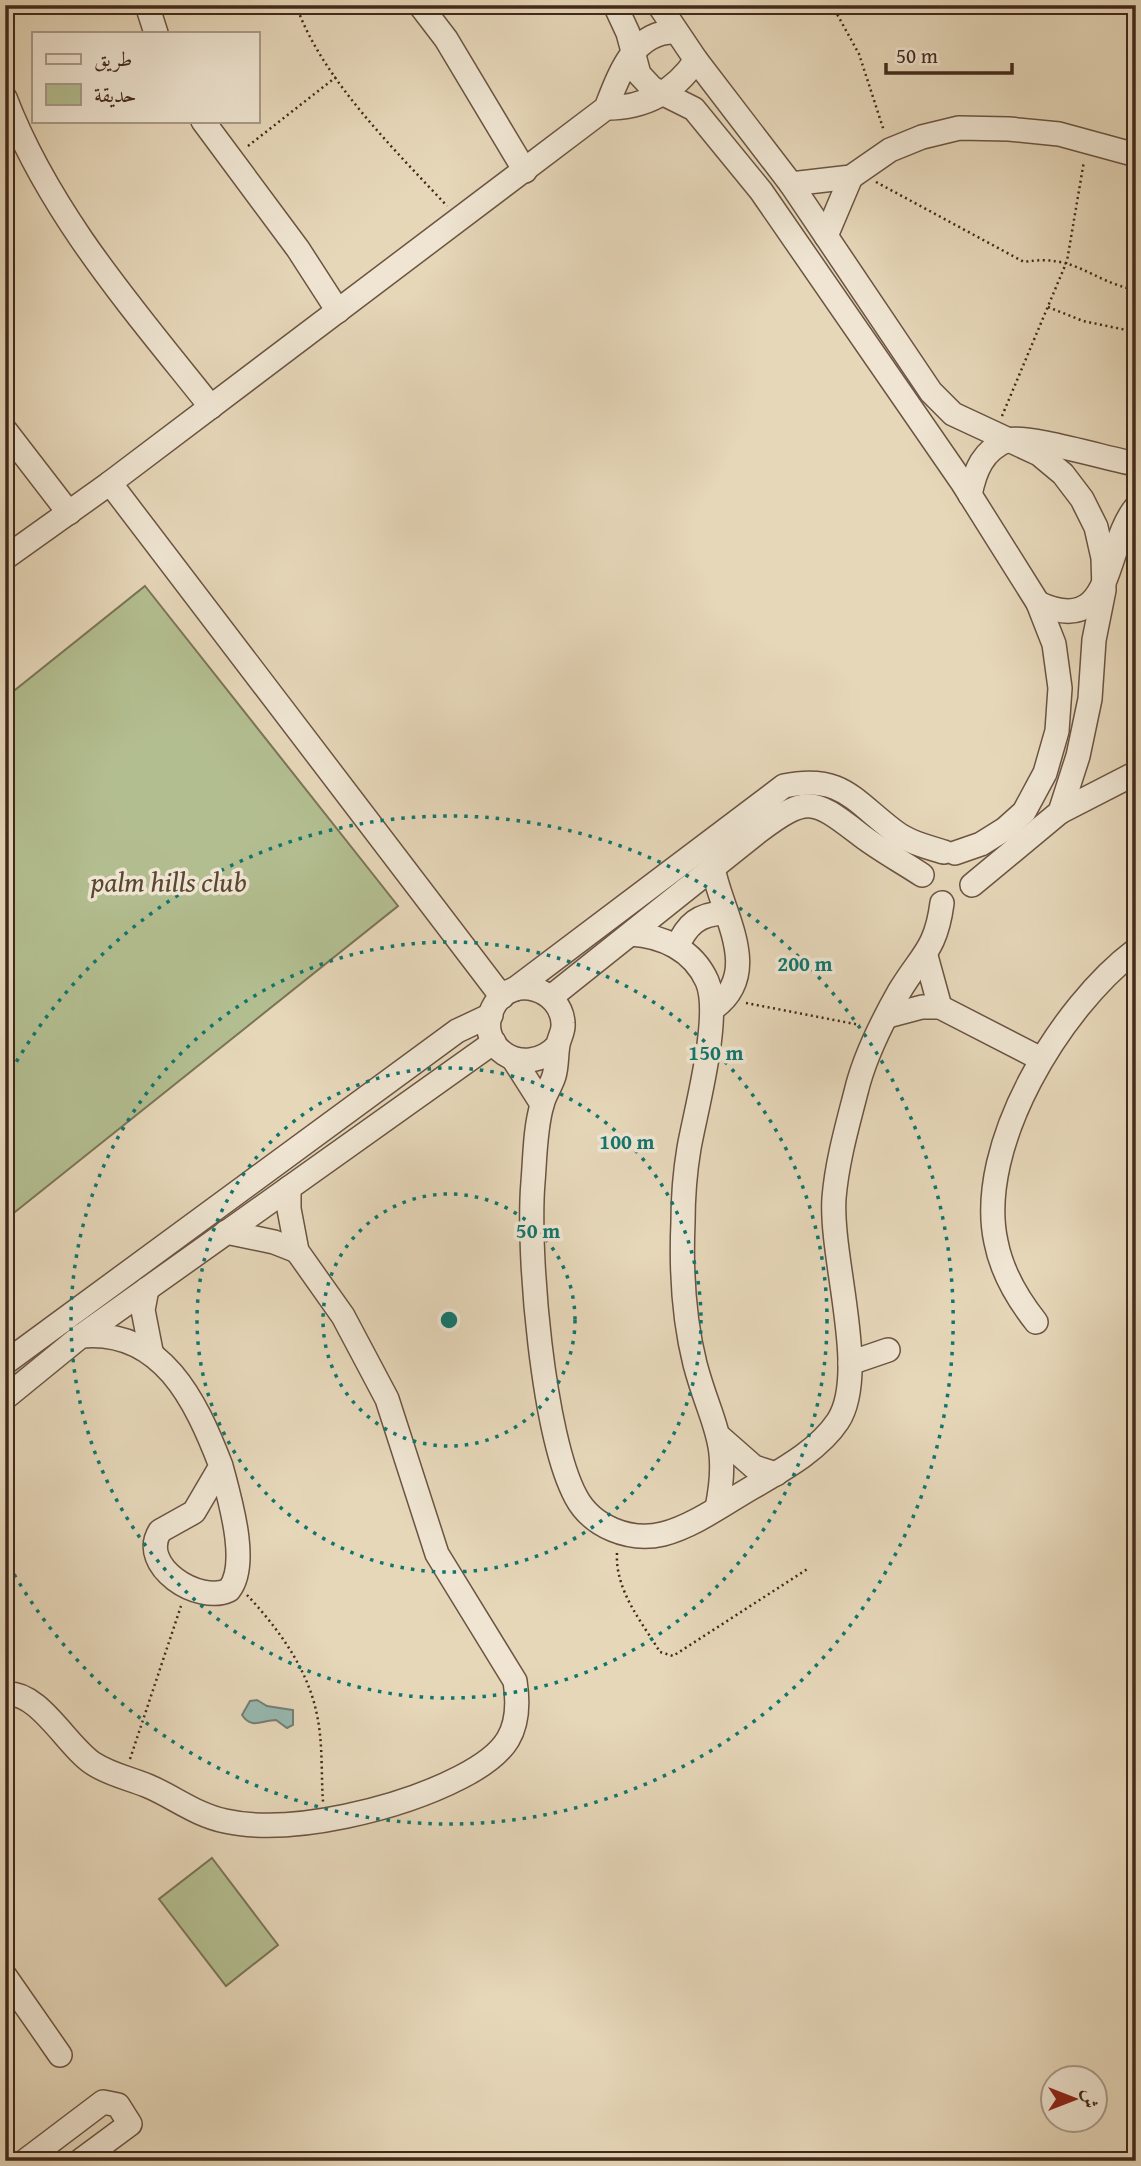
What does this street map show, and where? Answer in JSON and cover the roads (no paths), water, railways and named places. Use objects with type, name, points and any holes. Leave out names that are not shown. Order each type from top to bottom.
[{"type":"street","points":[[147,5],[156,32]]},
{"type":"street","points":[[420,5],[446,39],[525,170]]},
{"type":"street","points":[[615,5],[634,52],[639,74],[652,88],[685,102],[709,124],[761,191],[970,495],[1038,603],[1054,644],[1060,688],[1057,731],[1045,774],[1024,812],[1005,829],[981,844],[929,859],[922,875]]},
{"type":"street","points":[[659,5],[696,60],[791,184],[931,393],[953,414],[1039,453],[1055,467],[1082,499],[1103,558],[1104,590],[1094,601],[1074,610],[1052,609],[1038,603]]},
{"type":"street","points":[[5,558],[110,483],[606,108],[634,52],[652,35],[676,32]]},
{"type":"street","points":[[606,108],[627,108],[647,103],[682,78],[696,60]]},
{"type":"street","points":[[5,98],[50,193],[94,258],[211,407]]},
{"type":"street","points":[[204,122],[298,249],[338,311]]},
{"type":"street","points":[[791,184],[854,175],[890,150],[922,137],[959,128],[1009,129],[1088,141],[1136,155]]},
{"type":"street","points":[[825,236],[854,175]]},
{"type":"street","points":[[5,430],[69,513]]},
{"type":"street","points":[[970,495],[975,470],[1003,437]]},
{"type":"street","points":[[1003,437],[1136,464]]},
{"type":"street","points":[[110,483],[502,1000]]},
{"type":"street","points":[[1060,812],[1080,745],[1111,555],[1125,521],[1136,507]]},
{"type":"street","points":[[551,997],[781,815],[796,807],[812,806],[829,810],[859,834],[922,875],[929,895],[942,902],[957,901],[972,885],[1010,857],[1060,812],[1136,773]]},
{"type":"street","points":[[5,1363],[502,1000],[784,786],[805,782],[827,784],[845,790],[895,832],[949,852],[970,865],[972,885]]},
{"type":"street","points":[[713,868],[724,912],[740,958],[735,987],[720,1003],[689,1152],[682,1222],[685,1293],[695,1363],[721,1438],[724,1464],[718,1508]]},
{"type":"street","points":[[502,1000],[540,990],[551,997],[563,1020],[554,1075],[542,1104],[533,1185],[533,1242],[540,1340],[556,1434],[577,1499],[593,1518],[622,1532],[639,1536],[664,1534],[718,1508],[776,1474],[827,1435],[839,1420],[851,1382],[837,1258],[834,1200],[844,1140],[858,1082],[904,984],[926,956],[940,921],[942,902]]},
{"type":"street","points":[[677,947],[683,932],[694,920],[708,914],[724,912]]},
{"type":"street","points":[[631,934],[650,935],[677,947],[693,959],[720,1003]]},
{"type":"street","points":[[1036,1322],[1017,1298],[1003,1270],[995,1240],[993,1210],[1000,1161],[1020,1103],[1041,1059],[1096,985],[1136,950]]},
{"type":"street","points":[[926,956],[940,1007]]},
{"type":"street","points":[[502,1000],[489,1029],[494,1042],[502,1053],[514,1060],[542,1104]]},
{"type":"street","points":[[884,1023],[914,1009],[940,1007],[1041,1059]]},
{"type":"street","points":[[5,1398],[81,1336],[494,1042]]},
{"type":"street","points":[[514,1060],[539,1060],[558,1045]]},
{"type":"street","points":[[5,1693],[13,1693],[30,1701],[44,1712],[73,1747],[94,1764],[124,1779],[172,1797],[196,1812],[225,1821],[255,1825],[324,1819],[390,1807],[439,1788],[486,1764],[503,1748],[514,1727],[518,1704],[515,1681],[437,1554],[387,1399],[343,1316],[297,1251],[289,1209],[289,1188]]},
{"type":"street","points":[[226,1233],[274,1242],[297,1251]]},
{"type":"street","points":[[147,1289],[143,1310],[151,1351]]},
{"type":"street","points":[[81,1336],[117,1336],[151,1351],[179,1385],[205,1424],[221,1466],[234,1524],[239,1572],[235,1582],[219,1594],[188,1587],[163,1566],[155,1547],[160,1531],[194,1512],[221,1466]]},
{"type":"street","points":[[850,1363],[888,1350]]},
{"type":"street","points":[[721,1438],[754,1467],[776,1474]]},
{"type":"street","points":[[194,1512],[234,1524]]},
{"type":"street","points":[[5,1976],[60,2055]]},
{"type":"street","points":[[25,2161],[103,2102],[118,2105],[130,2124],[80,2161]]},
{"type":"water","points":[[257,1700],[267,1706],[293,1710],[293,1725],[287,1728],[276,1720],[253,1723],[246,1720],[242,1715],[250,1701]]},
{"type":"park label","name":"palm hills club","points":[[169,881]]}]
